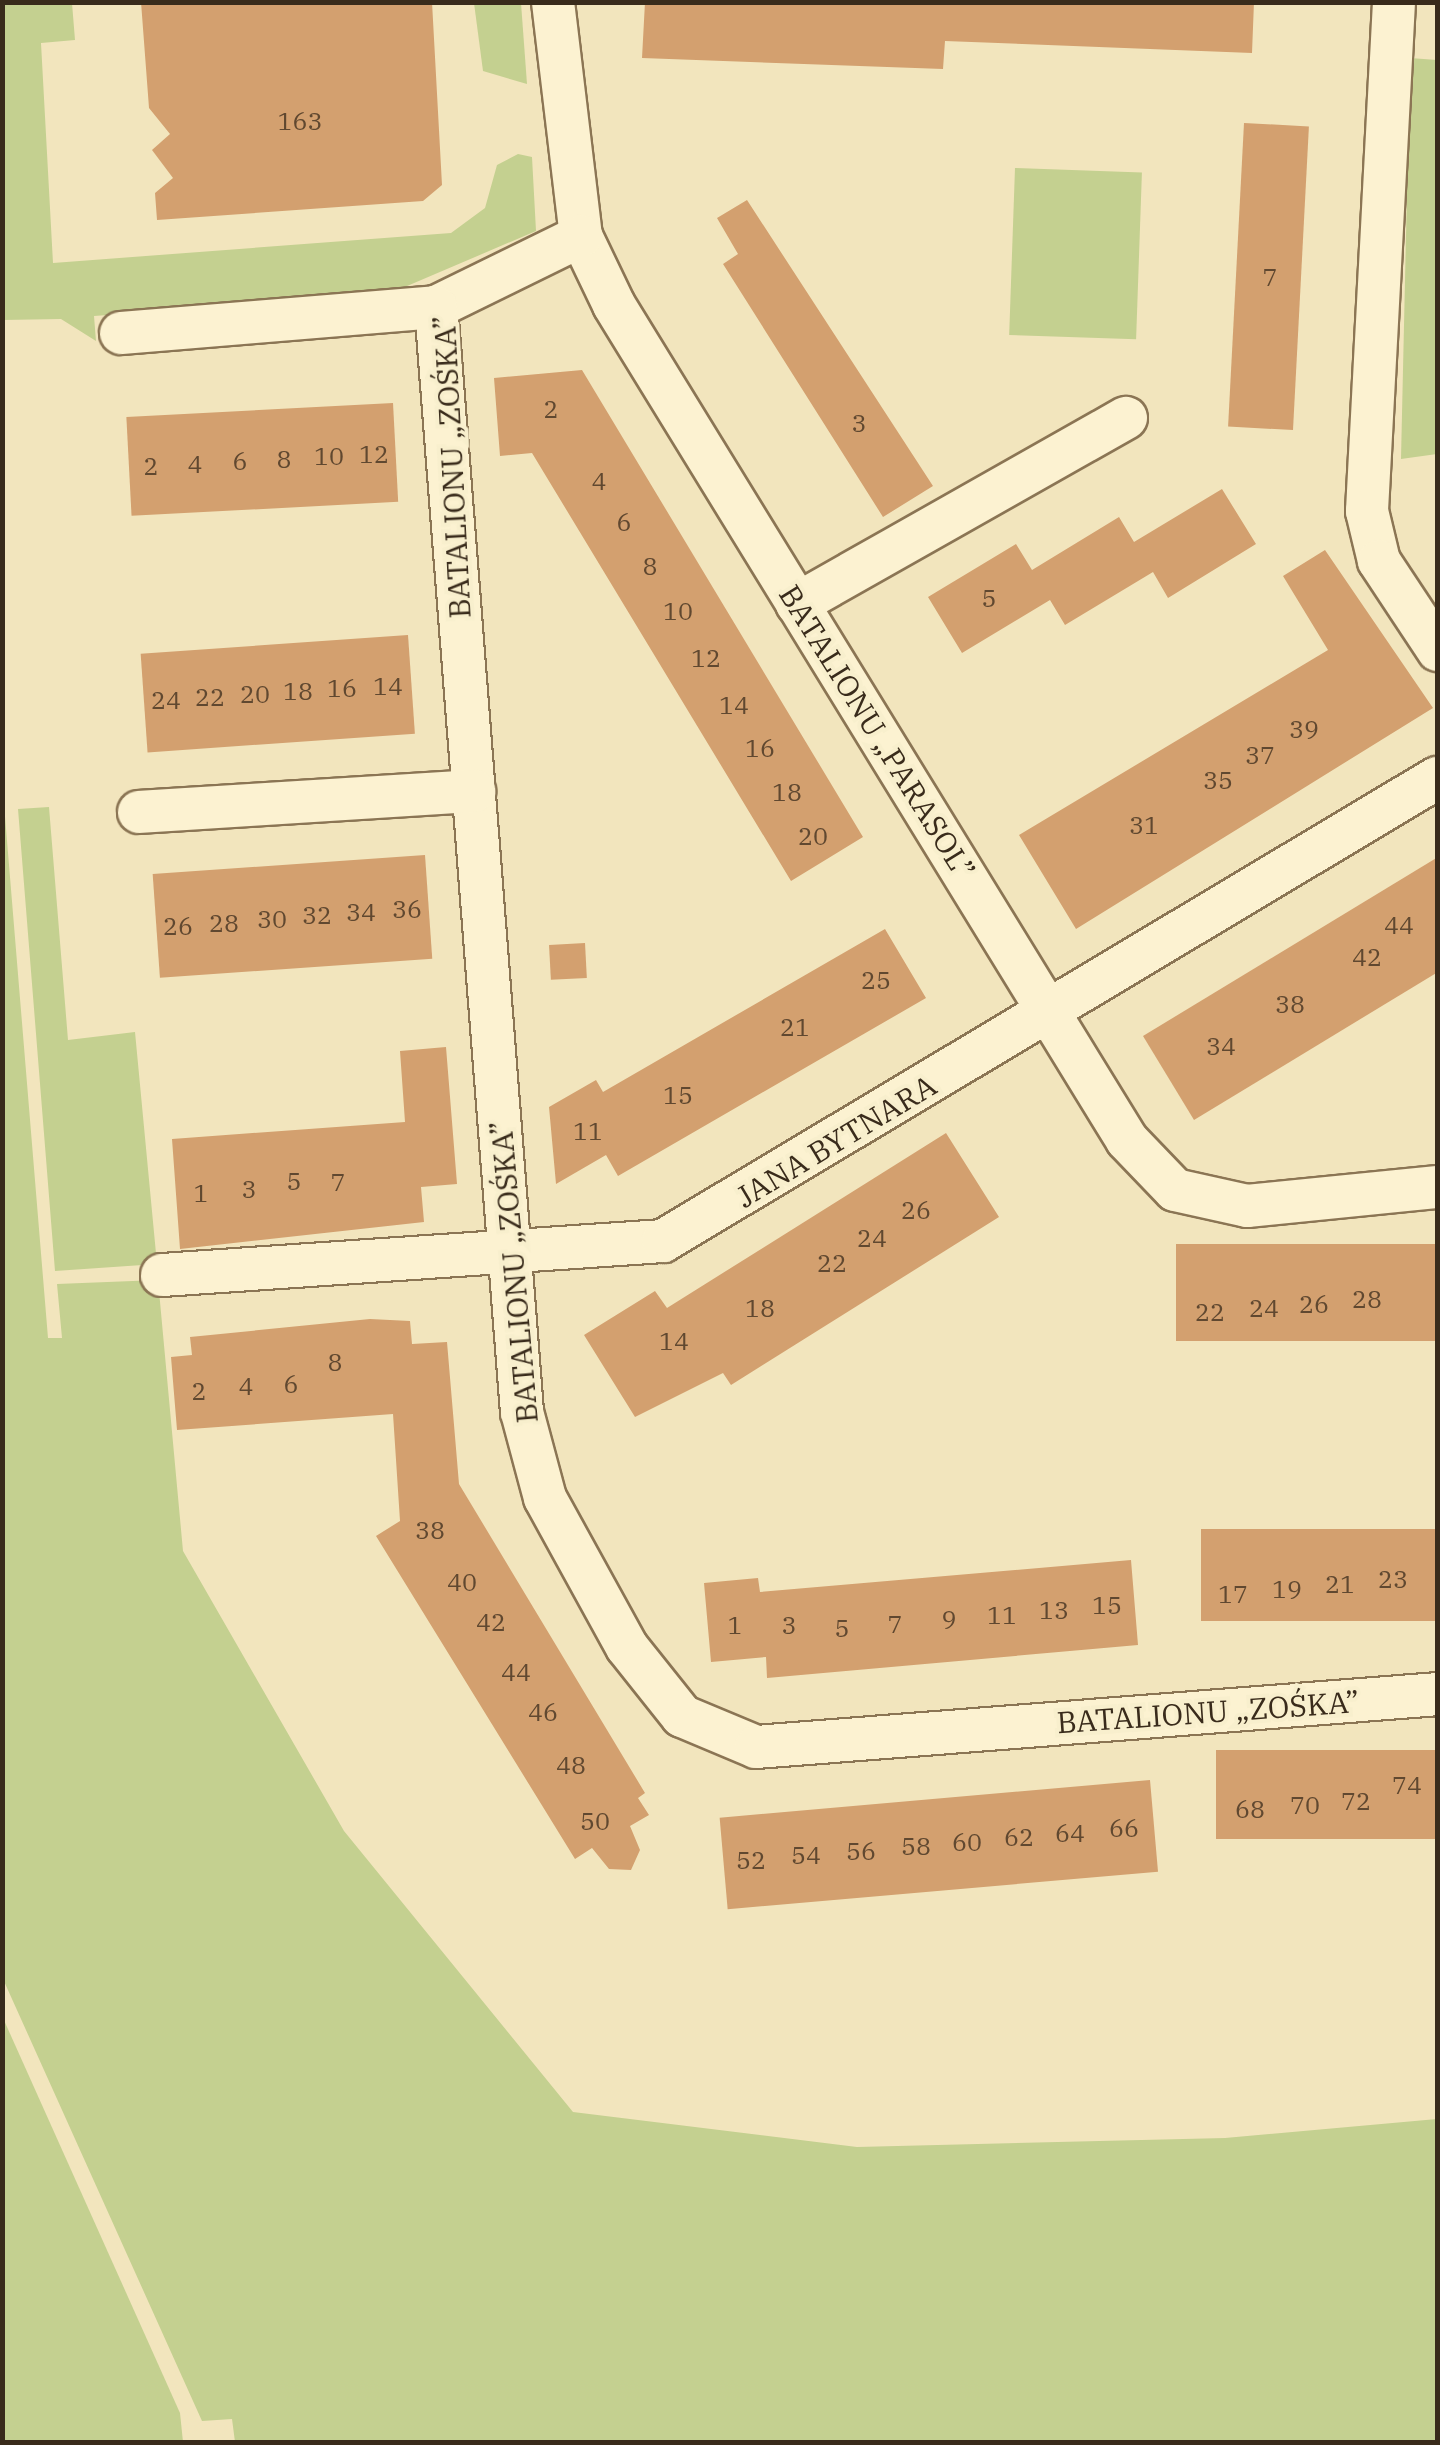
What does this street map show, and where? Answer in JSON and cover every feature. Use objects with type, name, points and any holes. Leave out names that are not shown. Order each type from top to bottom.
[{"type":"street","name":"BATALIONU „PARASOL”","points":[[553,2],[581,236],[798,604],[1127,1140],[1176,1190],[1246,1206],[1438,1187]]},
{"type":"street","points":[[1394,2],[1367,511],[1379,561],[1438,650]]},
{"type":"street","name":"BATALIONU „ZOŚKA”","points":[[581,236],[436,306],[522,1412],[545,1498],[627,1647],[682,1716],[756,1747],[1438,1694]]},
{"type":"street","points":[[121,333],[436,306]]},
{"type":"street","points":[[798,604],[1126,418]]},
{"type":"street","name":"JANA BYTNARA","points":[[162,1275],[510,1257],[663,1241],[1437,778]]},
{"type":"street","points":[[138,812],[474,791]]},
{"type":"green space","points":[[2,3],[72,3],[75,40],[41,43],[53,263],[451,233],[485,208],[497,165],[518,154],[532,157],[536,231],[386,295],[94,316],[96,341],[61,319],[3,320]]},
{"type":"green space","points":[[474,3],[521,3],[527,84],[483,71]]},
{"type":"green space","points":[[1410,58],[1437,60],[1437,454],[1401,459]]},
{"type":"green space","points":[[1015,168],[1142,172],[1136,339],[1009,335]]},
{"type":"green space","points":[[2,780],[48,1338],[62,1338],[57,1284],[158,1280],[183,1551],[344,1831],[573,2112],[857,2147],[1225,2138],[1437,2119],[1437,2442],[235,2442],[232,2419],[202,2421],[3,1979]]},
{"type":"green space","points":[[49,807],[68,1040],[135,1032],[157,1264],[55,1271],[18,809]]},
{"type":"green space","points":[[3,2018],[180,2413],[183,2442],[3,2442]]},
{"type":"building","points":[[141,2],[432,2],[442,185],[423,201],[157,220],[155,193],[173,178],[152,150],[170,134],[149,108]]},
{"type":"building","points":[[645,2],[1254,2],[1252,53],[945,41],[943,69],[642,58]]},
{"type":"building","points":[[1244,123],[1309,126],[1293,430],[1228,427]]},
{"type":"building","points":[[747,200],[933,486],[883,517],[723,264],[738,254],[717,218]]},
{"type":"building","points":[[582,370],[863,837],[791,881],[532,453],[500,456],[494,378]]},
{"type":"building","points":[[393,403],[398,502],[132,516],[126,417]]},
{"type":"building","points":[[1222,489],[1256,544],[1168,598],[1153,572],[1065,625],[1050,600],[962,653],[928,597],[1016,544],[1032,570],[1119,517],[1134,542]]},
{"type":"building","points":[[1325,550],[1433,708],[1076,929],[1019,835],[1328,650],[1283,576]]},
{"type":"building","points":[[408,635],[415,734],[148,752],[141,654]]},
{"type":"building","points":[[425,855],[432,959],[160,978],[153,874]]},
{"type":"building","points":[[1438,857],[1438,972],[1194,1120],[1143,1036]]},
{"type":"building","points":[[885,929],[926,998],[618,1176],[606,1155],[556,1184],[549,1107],[596,1080],[603,1092]]},
{"type":"building","points":[[585,943],[587,978],[551,980],[549,945]]},
{"type":"building","points":[[446,1047],[457,1184],[421,1187],[424,1222],[180,1249],[172,1139],[405,1122],[400,1051]]},
{"type":"building","points":[[946,1133],[999,1217],[731,1385],[723,1373],[635,1417],[584,1335],[655,1291],[667,1308]]},
{"type":"building","points":[[1176,1244],[1438,1244],[1438,1341],[1176,1341]]},
{"type":"building","points":[[370,1319],[410,1321],[412,1344],[447,1342],[459,1484],[645,1793],[638,1798],[649,1815],[630,1826],[640,1850],[631,1870],[609,1869],[592,1848],[575,1859],[376,1536],[400,1521],[393,1414],[177,1430],[171,1357],[192,1355],[190,1337]]},
{"type":"building","points":[[1201,1529],[1438,1529],[1438,1621],[1201,1621]]},
{"type":"building","points":[[1131,1560],[1138,1645],[767,1678],[766,1657],[711,1662],[704,1583],[758,1578],[760,1592]]},
{"type":"building","points":[[1216,1750],[1438,1750],[1438,1839],[1216,1839]]},
{"type":"building","points":[[1150,1780],[1158,1872],[728,1909],[720,1818]]}]
